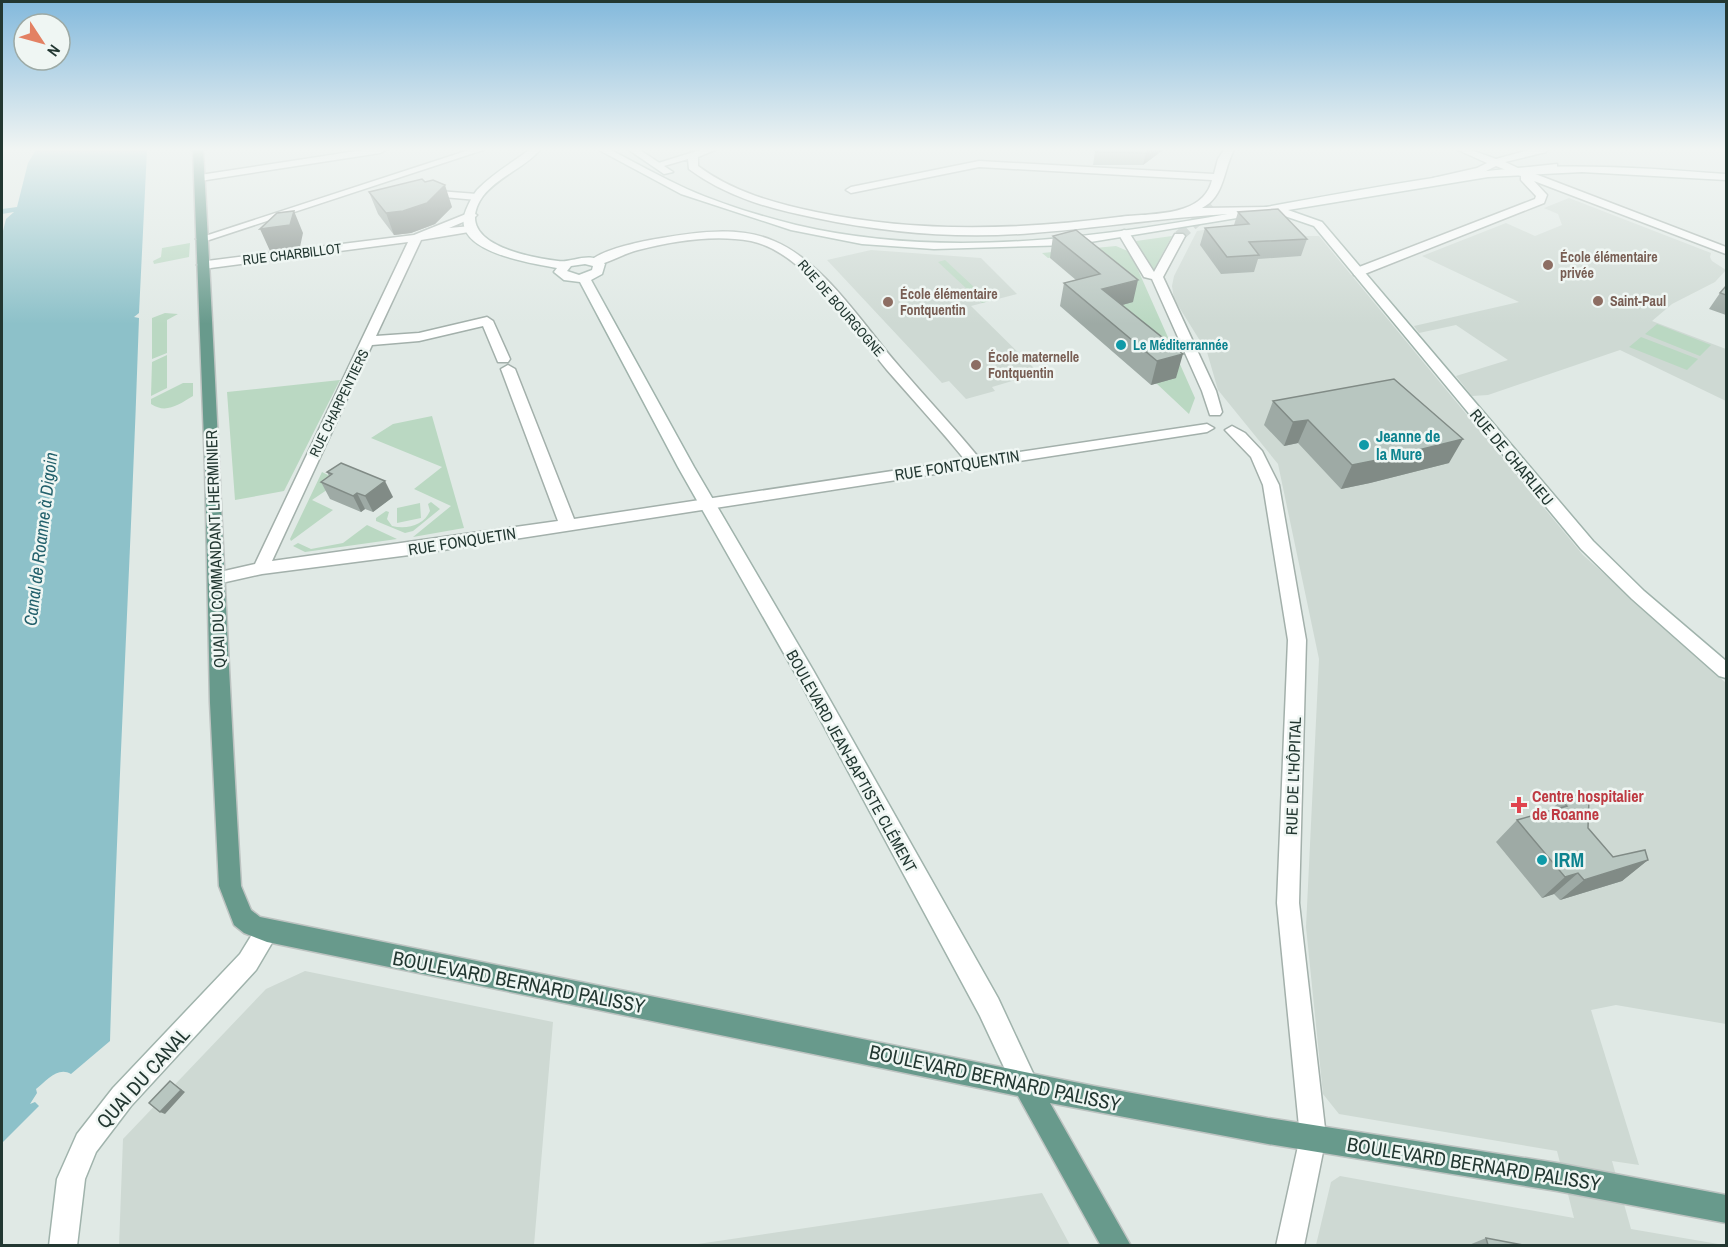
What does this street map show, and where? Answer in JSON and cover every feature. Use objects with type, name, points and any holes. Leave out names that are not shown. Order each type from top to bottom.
[{"type":"main road","name":"QUAI DU COMMANDANT LHERMINIER","points":[[201,208],[217,578],[220,703],[230,886],[242,917],[267,932]]},
{"type":"main road","name":"BOULEVARD BERNARD PALISSY","points":[[267,932],[405,961],[522,981],[1026,1086],[1268,1131],[1557,1177],[1726,1209]]},
{"type":"main road","name":"BOULEVARD JEAN-BAPTISTE CLÉMENT","points":[[1026,1086],[1117,1245]]},
{"type":"street","points":[[202,239],[300,208]]},
{"type":"street","points":[[473,208],[471,229],[478,241],[496,250],[563,266],[578,260],[595,262],[598,264],[598,271],[584,278],[566,277],[560,272],[563,266]]},
{"type":"street","points":[[730,208],[795,228],[879,242],[943,246],[1072,242],[1279,208]]},
{"type":"street","points":[[786,208],[891,228],[1005,232],[1219,209],[1269,210],[1299,216],[1318,224]]},
{"type":"street","points":[[1186,212],[1193,208]]},
{"type":"street","points":[[1318,224],[1316,214],[1321,208]]},
{"type":"street","points":[[1358,272],[1522,208]]},
{"type":"street","points":[[1605,208],[1726,251]]},
{"type":"street","points":[[420,236],[471,215]]},
{"type":"street","name":"RUE DE CHARLIEU","points":[[1318,224],[1587,545],[1638,595],[1726,671]]},
{"type":"street","name":"RUE CHARBILLOT","points":[[203,265],[471,229]]},
{"type":"street","points":[[1124,233],[1148,274],[1157,277],[1209,391],[1215,412],[1206,414],[1202,418],[1207,428]]},
{"type":"street","name":"RUE DE BOURGOGNE","points":[[595,262],[633,249],[712,234],[768,242],[792,254],[975,463]]},
{"type":"street","name":"RUE CHARPENTIERS","points":[[262,568],[368,341],[420,236]]},
{"type":"street","points":[[1157,277],[1179,236]]},
{"type":"street","name":"BOULEVARD JEAN-BAPTISTE CLÉMENT","points":[[584,278],[586,286],[806,675],[989,1007],[1026,1086]]},
{"type":"street","points":[[368,341],[419,337],[487,321],[566,515],[567,525]]},
{"type":"street","name":"RUE DE L'HÔPITAL","points":[[1215,412],[1226,414],[1234,420],[1235,426],[1232,430],[1253,448],[1263,461],[1271,485],[1297,640],[1288,903],[1313,1137],[1290,1245]]},
{"type":"street","name":"RUE FONTQUENTIN","points":[[707,503],[1207,428],[1217,432],[1232,430]]},
{"type":"street","name":"RUE FONQUETIN","points":[[217,578],[262,568],[417,548],[707,503]]},
{"type":"street","name":"QUAI DU CANAL","points":[[63,1245],[71,1179],[86,1143],[122,1097],[248,962],[267,932]]},
{"type":"shaded area","name":"Saint-Paul","points":[[1544,208],[1595,208],[1711,253],[1712,261],[1726,270],[1715,282],[1672,304],[1652,321],[1726,349],[1726,401],[1620,350],[1488,395],[1472,396],[1456,376],[1508,360],[1456,325],[1419,333],[1414,326],[1519,302],[1422,256],[1506,223],[1535,236],[1562,225],[1558,214]]},
{"type":"shaded area","name":"Centre hospitalier de Roanne","points":[[1279,218],[1306,236],[1319,236],[1583,555],[1726,683],[1726,1024],[1616,1005],[1591,1010],[1639,1165],[1612,1161],[1631,1229],[1724,1245],[1316,1245],[1331,1182],[1340,1176],[1574,1218],[1557,1151],[1339,1114],[1323,1094],[1306,927],[1319,659],[1278,464],[1218,390],[1207,352],[1174,299],[1172,286],[1174,276],[1197,231]]},
{"type":"shaded area","points":[[871,250],[981,258],[1017,294],[971,306],[1039,373],[992,387],[995,391],[966,399],[949,381],[942,383],[827,260]]},
{"type":"shaded area","points":[[305,971],[553,1022],[534,1245],[119,1246],[123,1139],[266,989]]},
{"type":"shaded area","points":[[1042,1193],[1070,1245],[691,1245]]},
{"type":"green space","points":[[1172,236],[1152,273],[1136,241]]},
{"type":"green space","points":[[190,243],[189,257],[154,264],[153,261],[161,257],[162,248]]},
{"type":"green space","points":[[1116,246],[1130,252],[1195,398],[1189,414],[1156,383],[1073,253],[1048,258],[1042,253]]},
{"type":"green space","points":[[945,260],[989,301],[982,303],[938,262]]},
{"type":"green space","points":[[165,313],[178,314],[167,320],[167,353],[152,359],[152,318]]},
{"type":"green space","points":[[1657,324],[1711,345],[1700,356],[1645,334]]},
{"type":"green space","points":[[1641,337],[1698,359],[1687,370],[1629,347]]},
{"type":"green space","points":[[167,355],[167,388],[151,396],[152,362]]},
{"type":"green space","points":[[340,380],[284,491],[235,500],[227,392]]},
{"type":"green space","points":[[183,383],[193,383],[193,396],[167,408],[151,404],[151,399]]},
{"type":"green space","points":[[432,416],[464,528],[413,537],[451,506],[414,489],[442,467],[371,438],[393,424]]},
{"type":"green space","points":[[322,472],[340,481],[312,500],[333,510],[291,541],[290,539]]},
{"type":"green space","points":[[431,502],[440,509],[413,531],[405,533],[376,521],[376,518],[386,511],[389,512],[387,519],[392,526],[414,525],[427,516],[430,511],[428,504]]},
{"type":"green space","points":[[420,503],[421,518],[397,523],[397,508]]},
{"type":"green space","points":[[367,525],[397,539],[305,552],[293,546],[298,543],[311,549],[343,543]]},
{"type":"water","name":"Canal de Roanne à Digoin","points":[[144,208],[139,313],[134,317],[139,318],[110,1041],[71,1074],[57,1073],[36,1089],[37,1093],[30,1104],[35,1102],[39,1106],[2,1143],[2,235],[6,219],[14,212],[2,214],[2,209]]},
{"type":"building","points":[[382,208],[411,208],[403,211],[386,213]]},
{"type":"building","points":[[1278,209],[1307,239],[1249,242],[1259,255],[1227,257],[1205,228],[1249,224],[1238,212]]},
{"type":"building","points":[[294,211],[290,225],[260,229],[277,213]]},
{"type":"building","points":[[1076,230],[1138,280],[1102,289],[1183,354],[1157,361],[1064,283],[1100,274],[1053,236]]},
{"type":"building","points":[[1726,286],[1726,295],[1720,293]]},
{"type":"building","points":[[1394,379],[1463,439],[1352,465],[1308,420],[1293,422],[1273,401]]},
{"type":"building","points":[[341,463],[385,481],[365,496],[357,493],[353,496],[321,482],[332,474],[327,472]]},
{"type":"building","points":[[1580,794],[1589,798],[1588,828],[1613,857],[1645,850],[1648,860],[1584,880],[1578,873],[1565,877],[1517,820],[1567,806],[1561,800]]},
{"type":"building","points":[[170,1081],[181,1090],[160,1112],[149,1103]]},
{"type":"building","points":[[1486,1238],[1523,1245],[1488,1245]]},
{"type":"tunnel","points":[[1179,236],[1212,208]]},
{"type":"place","name":"École élémentaire privée","points":[[1548,265]]},
{"type":"place","name":"Saint-Paul","points":[[1598,301]]},
{"type":"place","name":"École élémentaire Fontquentin","points":[[888,302]]},
{"type":"place","name":"Le Méditerrannée","points":[[1121,345]]},
{"type":"place","name":"École maternelle Fontquentin","points":[[976,365]]},
{"type":"place","name":"Jeanne de la Mure","points":[[1364,445]]},
{"type":"place","name":"Centre hospitalier de Roanne","points":[[1519,805]]},
{"type":"place","name":"IRM","points":[[1542,860]]}]
